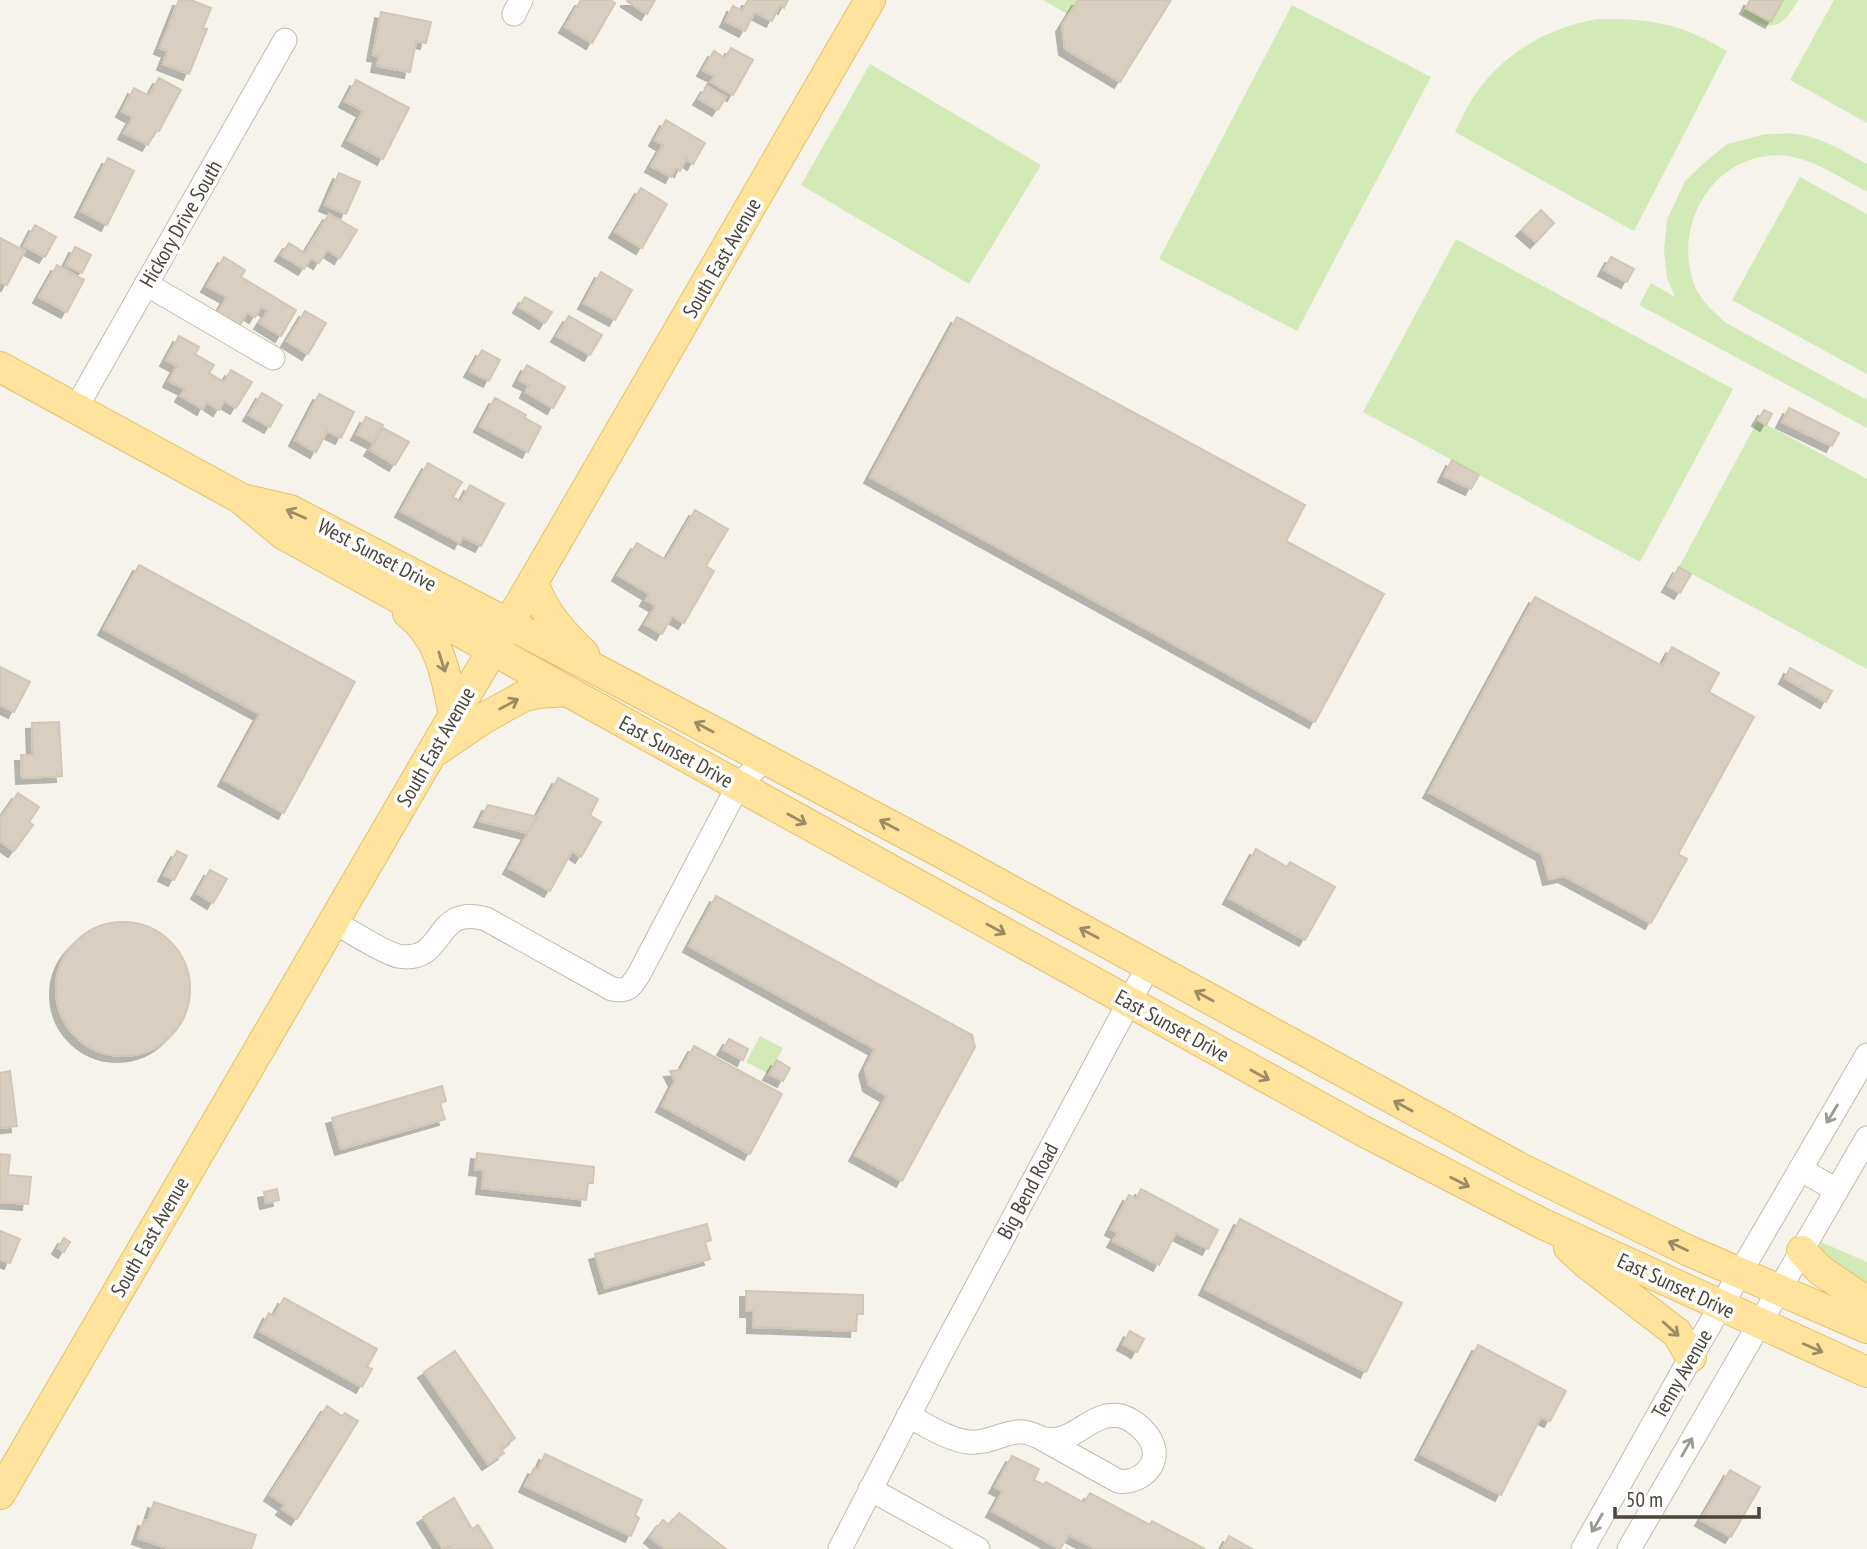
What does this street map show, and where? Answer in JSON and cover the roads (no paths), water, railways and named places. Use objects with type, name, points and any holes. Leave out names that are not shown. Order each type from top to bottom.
[{"type":"main road","name":"South East Avenue","points":[[0,1494],[534,582],[870,0]]},
{"type":"main road","name":"West Sunset Drive","points":[[0,367],[240,498],[284,534],[492,651]]},
{"type":"main road","name":"West Sunset Drive","points":[[240,498],[290,510],[509,624]]},
{"type":"main road","points":[[364,579],[418,621],[434,642],[445,669],[454,715]]},
{"type":"main road","points":[[534,582],[539,600],[565,635],[605,674]]},
{"type":"main road","name":"East Sunset Drive","points":[[509,624],[1149,965],[1528,1173],[1676,1245],[1867,1328]]},
{"type":"main road","name":"East Sunset Drive","points":[[492,651],[1363,1131],[1543,1224],[1867,1372]]},
{"type":"main road","points":[[431,755],[484,718],[524,696],[566,691]]},
{"type":"main road","points":[[1543,1224],[1586,1263],[1677,1332],[1691,1357]]},
{"type":"main road","points":[[1801,1251],[1820,1270],[1867,1301]]},
{"type":"street","name":"Hickory Drive South","points":[[76,408],[285,40]]},
{"type":"street","points":[[146,284],[273,358]]},
{"type":"street","points":[[334,922],[391,954],[408,957],[426,952],[445,928],[458,917],[468,915],[486,919],[612,989],[631,987],[738,786],[765,759]]},
{"type":"street","name":"Big Bend Road","points":[[840,1549],[1149,965]]},
{"type":"street","name":"Tenny Avenue","points":[[1583,1549],[1800,1169],[1864,1067]]},
{"type":"street","name":"Tenny Avenue","points":[[1629,1549],[1867,1138]]},
{"type":"street","points":[[1800,1169],[1836,1190]]},
{"type":"street","points":[[908,1416],[948,1436],[971,1442],[1016,1432],[1026,1432],[1044,1439]]},
{"type":"street","points":[[870,1489],[978,1549]]}]
